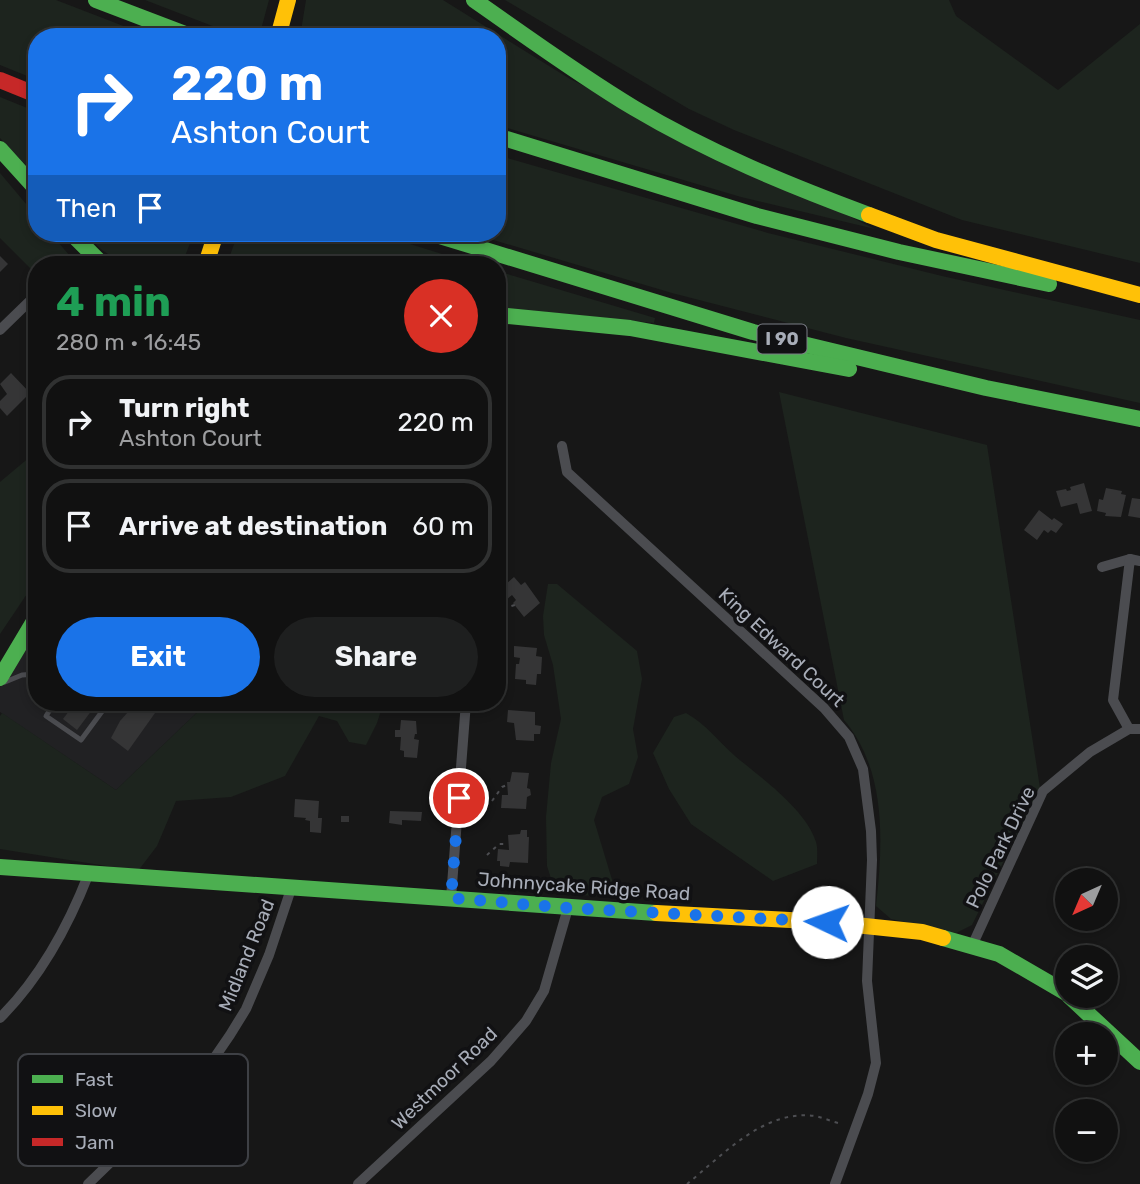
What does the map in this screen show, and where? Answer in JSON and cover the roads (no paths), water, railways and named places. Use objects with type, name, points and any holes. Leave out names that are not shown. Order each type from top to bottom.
[{"type":"main road","points":[[96,0],[169,28]]},
{"type":"main road","points":[[281,28],[288,0]]},
{"type":"main road","points":[[474,0],[636,109],[730,159],[936,240],[1140,295]]},
{"type":"main road","points":[[0,80],[28,91]]},
{"type":"main road","points":[[506,139],[757,216],[899,252],[1140,303]]},
{"type":"main road","points":[[0,149],[28,180]]},
{"type":"main road","points":[[80,242],[94,256]]},
{"type":"main road","name":"I 90","points":[[459,242],[505,256]]},
{"type":"main road","name":"I 90","points":[[506,256],[754,332],[986,388],[1139,419]]},
{"type":"main road","points":[[506,316],[587,321],[659,331],[911,382],[1139,419]]},
{"type":"main road","points":[[0,678],[28,631]]},
{"type":"main road","name":"Johnnycake Ridge Road","points":[[0,867],[291,890],[451,898],[568,908],[869,926],[922,932],[999,954],[1055,987]]},
{"type":"main road","name":"Johnnycake Ridge Road","points":[[1082,1008],[1140,1062]]},
{"type":"street","points":[[0,330],[28,303]]},
{"type":"street","name":"King Edward Court","points":[[562,446],[567,472],[824,708],[849,737],[863,769],[869,807],[872,860],[867,981],[876,1063],[868,1094],[835,1184]]},
{"type":"street","points":[[1102,567],[1135,560],[1113,700],[1135,729]]},
{"type":"street","points":[[451,898],[465,711]]},
{"type":"street","name":"Polo Park Drive","points":[[972,946],[1043,791],[1090,752],[1135,729]]},
{"type":"street","points":[[0,1018],[27,988],[46,961],[72,917],[89,873]]},
{"type":"street","name":"Midland Road","points":[[217,1054],[246,1009],[269,955],[291,890]]},
{"type":"street","name":"Westmoor Road","points":[[358,1184],[491,1061],[526,1021],[544,991],[568,908]]},
{"type":"street","name":"Midland Road","points":[[88,1184],[107,1166]]},
{"type":"lane","points":[[0,685],[28,675]]},
{"type":"lane","points":[[49,711],[46,716],[81,740],[102,711]]}]
